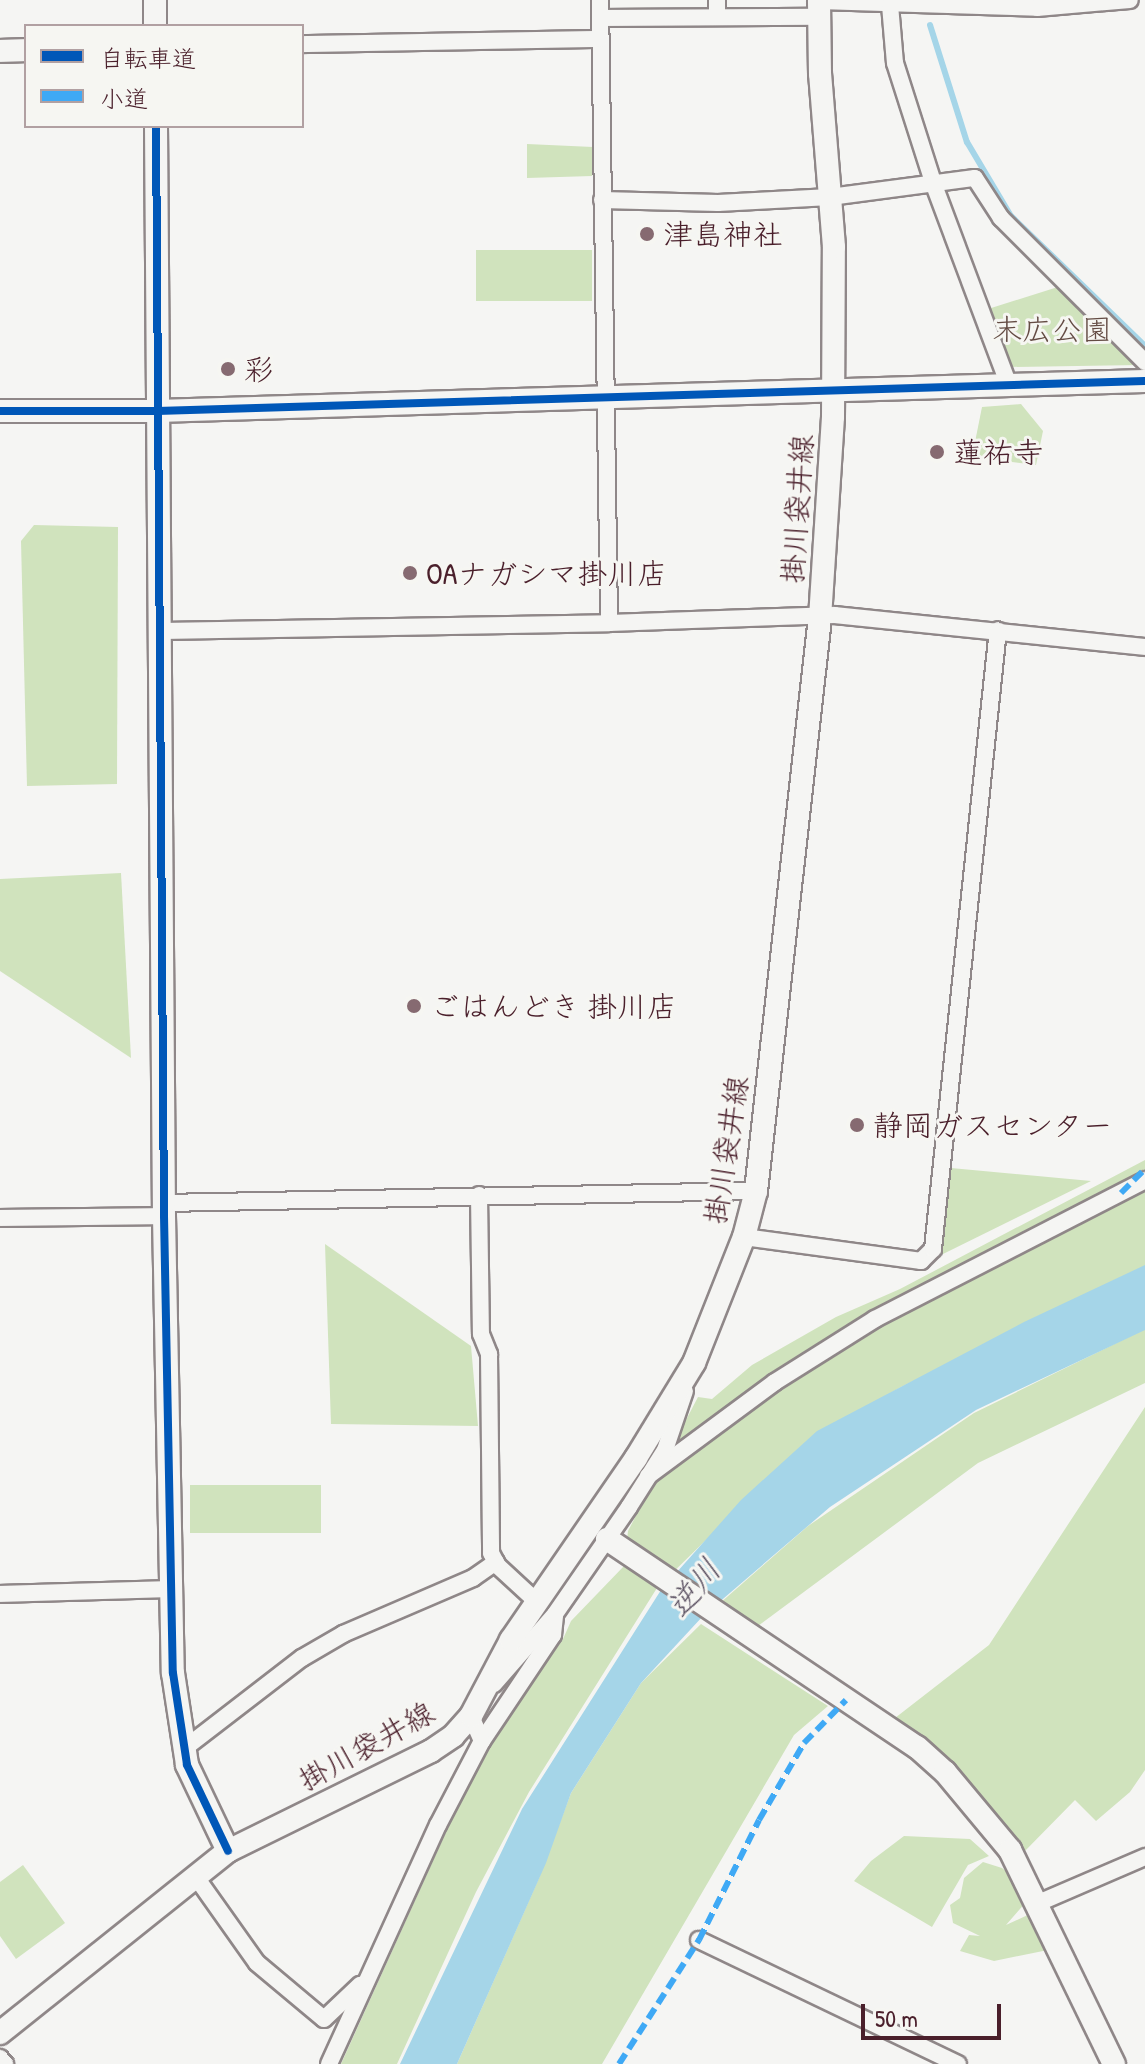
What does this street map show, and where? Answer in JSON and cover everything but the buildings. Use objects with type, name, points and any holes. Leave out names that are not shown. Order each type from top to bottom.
[{"type":"street","points":[[155,0],[155,24]]},
{"type":"street","points":[[600,0],[609,623]]},
{"type":"street","points":[[600,18],[717,8],[911,3],[1037,8],[1130,0]]},
{"type":"street","points":[[890,5],[895,63],[934,185],[1009,386]]},
{"type":"street","name":"掛川袋井線","points":[[2,2027],[228,1851],[431,1751],[453,1736],[475,1708],[511,1640],[546,1608],[694,1363],[744,1237],[756,1191],[820,618],[834,391],[834,247],[819,6]]},
{"type":"street","points":[[304,44],[600,39]]},
{"type":"street","points":[[0,51],[24,50]]},
{"type":"street","points":[[156,128],[164,1210],[173,1673],[187,1765],[228,1851]]},
{"type":"street","points":[[602,200],[718,203],[830,197],[975,178],[1001,218],[1145,362]]},
{"type":"street","points":[[0,411],[157,411],[1145,381]]},
{"type":"street","points":[[162,631],[820,618],[835,615],[1145,647]]},
{"type":"street","points":[[744,1237],[921,1261],[933,1249],[998,630]]},
{"type":"street","points":[[648,1476],[775,1382],[875,1319],[1145,1180]]},
{"type":"street","points":[[0,1218],[479,1195],[756,1191]]},
{"type":"street","points":[[329,2064],[438,1825],[482,1741],[553,1635],[546,1608],[496,1562],[491,1553],[489,1354],[481,1334],[479,1195]]},
{"type":"street","points":[[546,1608],[614,1544],[648,1476],[665,1450],[694,1363]]},
{"type":"street","points":[[614,1544],[917,1747],[945,1772],[1010,1850],[1114,2064]]},
{"type":"street","points":[[185,1748],[302,1658],[343,1634],[473,1578],[496,1562]]},
{"type":"street","points":[[0,1594],[172,1589]]},
{"type":"street","points":[[475,1708],[482,1741]]},
{"type":"street","points":[[1036,1904],[1145,1857]]},
{"type":"street","points":[[196,1877],[257,1963],[324,2019],[368,1979]]},
{"type":"street","points":[[699,1940],[958,2064]]},
{"type":"street","points":[[0,2058],[5,2064]]},
{"type":"green space","points":[[527,144],[593,147],[592,176],[527,178]]},
{"type":"green space","points":[[476,250],[592,250],[592,301],[476,301]]},
{"type":"green space","name":"末広公園","points":[[1061,286],[1139,365],[1009,367],[988,309]]},
{"type":"green space","points":[[1021,404],[1043,431],[1036,465],[972,457],[982,407]]},
{"type":"green space","points":[[34,525],[118,527],[117,784],[27,786],[21,541]]},
{"type":"green space","points":[[121,873],[131,1058],[0,971],[0,879]]},
{"type":"green space","points":[[1145,1160],[1145,1269],[901,1387],[808,1440],[657,1588],[529,1792],[476,1892],[397,2064],[341,2064],[455,1812],[504,1722],[563,1639],[571,1621],[624,1566],[628,1531],[698,1397],[712,1399],[752,1365],[836,1317],[900,1289]]},
{"type":"green space","points":[[951,1168],[1091,1181],[941,1255]]},
{"type":"green space","points":[[325,1244],[471,1346],[478,1426],[331,1424]]},
{"type":"green space","points":[[1145,1329],[1145,1383],[978,1463],[758,1626],[707,1606],[719,1604],[808,1526],[974,1413]]},
{"type":"green space","points":[[1145,1407],[1145,1770],[1130,1792],[1096,1821],[1075,1800],[1023,1853],[1005,1823],[895,1718],[989,1645]]},
{"type":"green space","points":[[190,1485],[321,1485],[321,1533],[190,1533]]},
{"type":"green space","points":[[701,1624],[828,1706],[794,1735],[602,2064],[457,2064],[539,1878],[571,1793],[641,1683]]},
{"type":"green space","points":[[904,1836],[970,1839],[989,1856],[968,1865],[932,1927],[854,1881],[871,1861]]},
{"type":"green space","points":[[983,1862],[1002,1868],[1019,1882],[1027,1901],[1006,1925],[1032,1913],[1048,1950],[994,1961],[960,1951],[969,1935],[980,1936],[953,1923],[950,1905],[960,1898],[964,1878]]},
{"type":"green space","points":[[23,1865],[65,1923],[16,1959],[0,1936],[0,1882]]},
{"type":"water","name":"逆川","points":[[1145,1265],[1145,1330],[976,1410],[830,1507],[703,1616],[641,1683],[571,1793],[546,1863],[457,2064],[400,2064],[522,1809],[661,1590],[741,1500],[817,1431],[1024,1322]]},
{"type":"waterway","points":[[930,25],[967,142],[1011,216],[1145,346]]},
{"type":"marked path","points":[[1121,1193],[1145,1169]]},
{"type":"marked path","points":[[619,2064],[699,1940],[759,1820],[804,1743],[846,1700]]},
{"type":"cycle path","points":[[156,128],[164,1216],[173,1673],[187,1765],[228,1851]]},
{"type":"cycle path","points":[[0,411],[157,411],[1145,381]]},
{"type":"place","name":"津島神社","points":[[647,234]]},
{"type":"place","name":"彩","points":[[228,369]]},
{"type":"place","name":"蓮祐寺","points":[[937,452]]},
{"type":"place","name":"OAナガシマ掛川店","points":[[410,573]]},
{"type":"place","name":"ごはんどき 掛川店","points":[[414,1006]]},
{"type":"place","name":"静岡ガスセンター","points":[[857,1125]]}]
